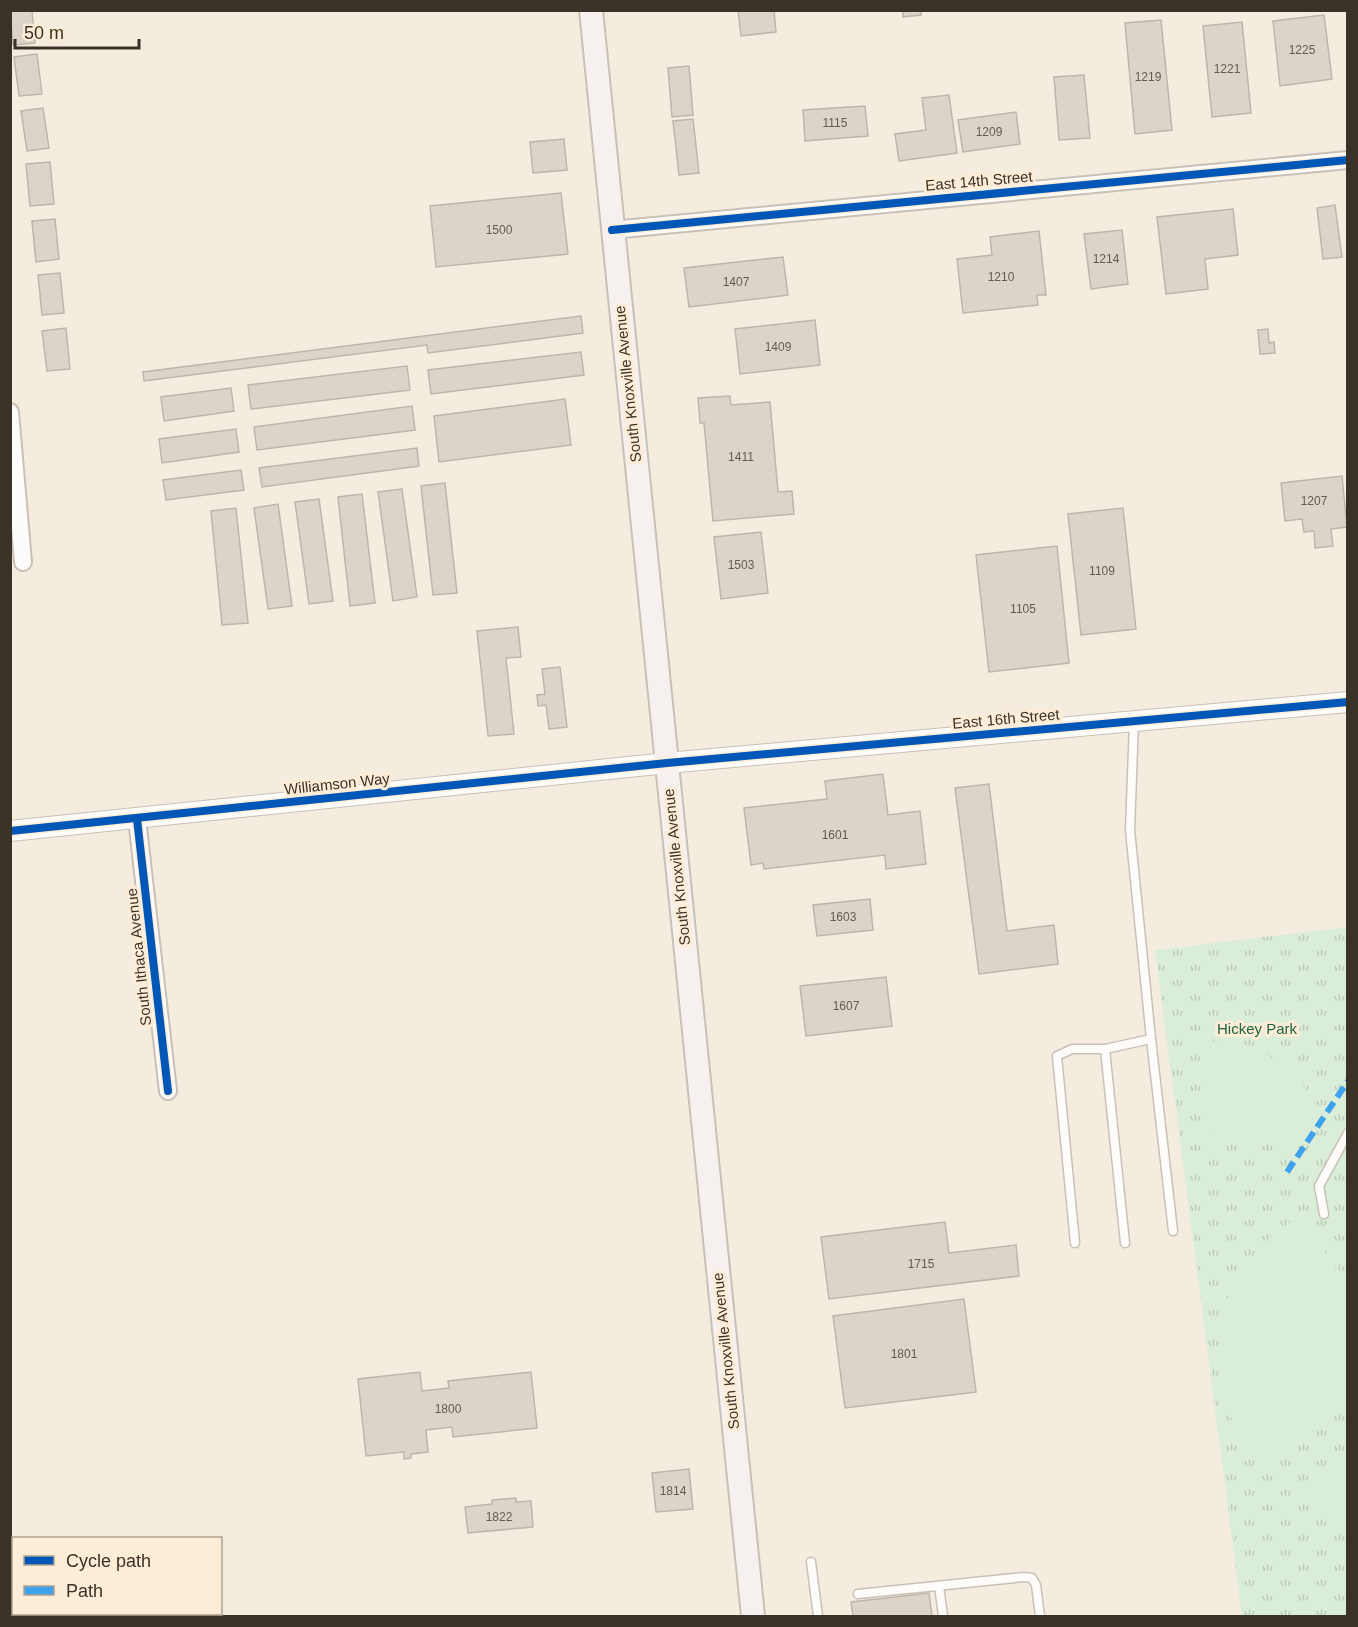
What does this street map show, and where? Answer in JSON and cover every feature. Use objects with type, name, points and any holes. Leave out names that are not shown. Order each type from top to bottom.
[{"type":"main road","name":"South Knoxville Avenue","points":[[591,10],[753,1617]]},
{"type":"street","name":"East 14th Street","points":[[612,230],[1347,160]]},
{"type":"street","points":[[10,412],[23,562]]},
{"type":"street","name":"East 16th Street","points":[[667,763],[1347,702]]},
{"type":"street","name":"Williamson Way","points":[[10,831],[667,763]]},
{"type":"street","name":"South Ithaca Avenue","points":[[137,819],[168,1091]]},
{"type":"lane","points":[[1134,721],[1130,830],[1173,1231]]},
{"type":"lane","points":[[1075,1243],[1057,1056],[1072,1049],[1104,1049],[1151,1039]]},
{"type":"lane","points":[[1104,1049],[1125,1243]]},
{"type":"lane","points":[[1324,1214],[1319,1186],[1347,1133]]},
{"type":"lane","points":[[812,1562],[818,1617]]},
{"type":"lane","points":[[858,1594],[1024,1576],[1032,1578],[1036,1585],[1040,1617]]},
{"type":"lane","points":[[939,1586],[943,1617]]},
{"type":"green space","name":"Hickey Park","points":[[1347,927],[1347,1616],[1242,1616],[1155,950]]},
{"type":"green space","points":[[1198,1042],[1233,1042],[1254,1047],[1292,1070],[1308,1092],[1313,1136],[1210,1147]]},
{"type":"green space","points":[[1299,1217],[1347,1283],[1347,1401],[1258,1464],[1238,1435],[1228,1409],[1222,1382],[1220,1351],[1226,1300],[1257,1252],[1278,1230]]},
{"type":"green space","points":[[1347,1465],[1347,1538],[1327,1518],[1308,1492]]},
{"type":"building","points":[[10,10],[32,10],[35,43],[13,45]]},
{"type":"building","points":[[738,10],[774,10],[776,32],[741,36]]},
{"type":"building","points":[[903,10],[921,10],[921,15],[903,17]]},
{"type":"building","points":[[1324,15],[1332,79],[1280,86],[1273,21]]},
{"type":"building","points":[[1161,20],[1172,130],[1135,134],[1125,23]]},
{"type":"building","points":[[1242,22],[1251,113],[1212,117],[1203,26]]},
{"type":"building","points":[[37,54],[42,94],[19,96],[14,57]]},
{"type":"building","points":[[689,66],[693,115],[672,117],[668,68]]},
{"type":"building","points":[[1084,75],[1090,138],[1059,140],[1054,77]]},
{"type":"building","points":[[949,95],[957,153],[899,161],[895,134],[926,130],[922,98]]},
{"type":"building","points":[[865,106],[868,136],[805,141],[803,110]]},
{"type":"building","points":[[43,108],[49,148],[27,151],[21,111]]},
{"type":"building","points":[[1016,112],[1020,144],[963,152],[958,120]]},
{"type":"building","points":[[693,119],[699,173],[679,175],[673,121]]},
{"type":"building","points":[[564,139],[567,170],[533,173],[530,142]]},
{"type":"building","points":[[50,162],[54,204],[30,206],[26,164]]},
{"type":"building","points":[[561,193],[568,254],[436,267],[430,206]]},
{"type":"building","points":[[1335,205],[1342,257],[1323,259],[1317,208]]},
{"type":"building","points":[[1233,209],[1238,255],[1205,259],[1208,289],[1166,294],[1157,217]]},
{"type":"building","points":[[55,219],[59,259],[36,262],[32,221]]},
{"type":"building","points":[[1122,230],[1128,284],[1091,289],[1084,234]]},
{"type":"building","points":[[1039,231],[1046,295],[1037,295],[1038,305],[963,313],[957,259],[992,255],[990,237]]},
{"type":"building","points":[[783,257],[788,295],[689,307],[684,268]]},
{"type":"building","points":[[60,273],[64,313],[42,315],[38,275]]},
{"type":"building","points":[[581,316],[583,333],[428,353],[427,345],[144,381],[143,372]]},
{"type":"building","points":[[815,320],[820,365],[740,374],[735,329]]},
{"type":"building","points":[[66,328],[70,369],[47,371],[42,331]]},
{"type":"building","points":[[1268,329],[1269,343],[1274,342],[1275,353],[1260,354],[1258,330]]},
{"type":"building","points":[[581,352],[584,375],[431,394],[428,370]]},
{"type":"building","points":[[407,366],[410,390],[251,409],[248,385]]},
{"type":"building","points":[[231,388],[234,411],[164,421],[161,397]]},
{"type":"building","points":[[730,396],[731,405],[770,402],[778,492],[792,491],[794,514],[713,521],[704,423],[700,423],[698,398]]},
{"type":"building","points":[[565,399],[571,445],[439,462],[434,416]]},
{"type":"building","points":[[412,406],[415,430],[257,450],[254,427]]},
{"type":"building","points":[[236,429],[239,452],[162,463],[159,439]]},
{"type":"building","points":[[417,448],[419,466],[262,487],[259,468]]},
{"type":"building","points":[[241,470],[244,490],[166,500],[163,480]]},
{"type":"building","points":[[1342,476],[1347,527],[1331,529],[1333,546],[1315,548],[1314,531],[1304,532],[1302,519],[1285,521],[1281,483]]},
{"type":"building","points":[[445,483],[457,593],[433,595],[421,486]]},
{"type":"building","points":[[402,489],[417,597],[393,601],[378,492]]},
{"type":"building","points":[[362,494],[375,603],[350,606],[338,497]]},
{"type":"building","points":[[319,499],[333,601],[309,604],[295,502]]},
{"type":"building","points":[[278,504],[292,606],[268,609],[254,508]]},
{"type":"building","points":[[236,508],[248,623],[222,625],[211,511]]},
{"type":"building","points":[[1123,508],[1136,629],[1081,635],[1068,514]]},
{"type":"building","points":[[761,532],[768,593],[721,599],[714,537]]},
{"type":"building","points":[[1057,546],[1069,663],[989,672],[976,555]]},
{"type":"building","points":[[518,627],[521,657],[506,658],[514,734],[488,736],[477,631]]},
{"type":"building","points":[[560,667],[567,727],[549,729],[546,705],[538,706],[537,695],[545,694],[542,669]]},
{"type":"building","points":[[883,774],[888,815],[920,811],[926,864],[886,869],[885,855],[764,869],[763,863],[751,865],[744,808],[827,799],[825,781]]},
{"type":"building","points":[[989,784],[1007,931],[1054,925],[1058,964],[979,974],[955,788]]},
{"type":"building","points":[[870,899],[873,930],[817,936],[813,905]]},
{"type":"building","points":[[886,977],[892,1026],[806,1036],[800,986]]},
{"type":"building","points":[[945,1222],[949,1253],[1016,1245],[1019,1276],[829,1299],[821,1237]]},
{"type":"building","points":[[964,1299],[976,1392],[845,1408],[833,1316]]},
{"type":"building","points":[[420,1372],[422,1391],[449,1388],[448,1381],[531,1372],[537,1428],[453,1437],[452,1427],[426,1430],[428,1452],[411,1454],[411,1458],[404,1459],[404,1452],[366,1456],[358,1379]]},
{"type":"building","points":[[689,1469],[693,1509],[656,1512],[652,1473]]},
{"type":"building","points":[[516,1498],[516,1502],[531,1501],[533,1527],[468,1533],[465,1507],[492,1504],[492,1500]]},
{"type":"building","points":[[929,1593],[932,1616],[853,1616],[851,1602]]},
{"type":"marked path","points":[[1287,1172],[1348,1081]]},
{"type":"cycle path","points":[[612,230],[1348,160]]},
{"type":"cycle path","points":[[10,831],[667,763],[1348,702]]},
{"type":"cycle path","points":[[137,819],[168,1091]]}]
